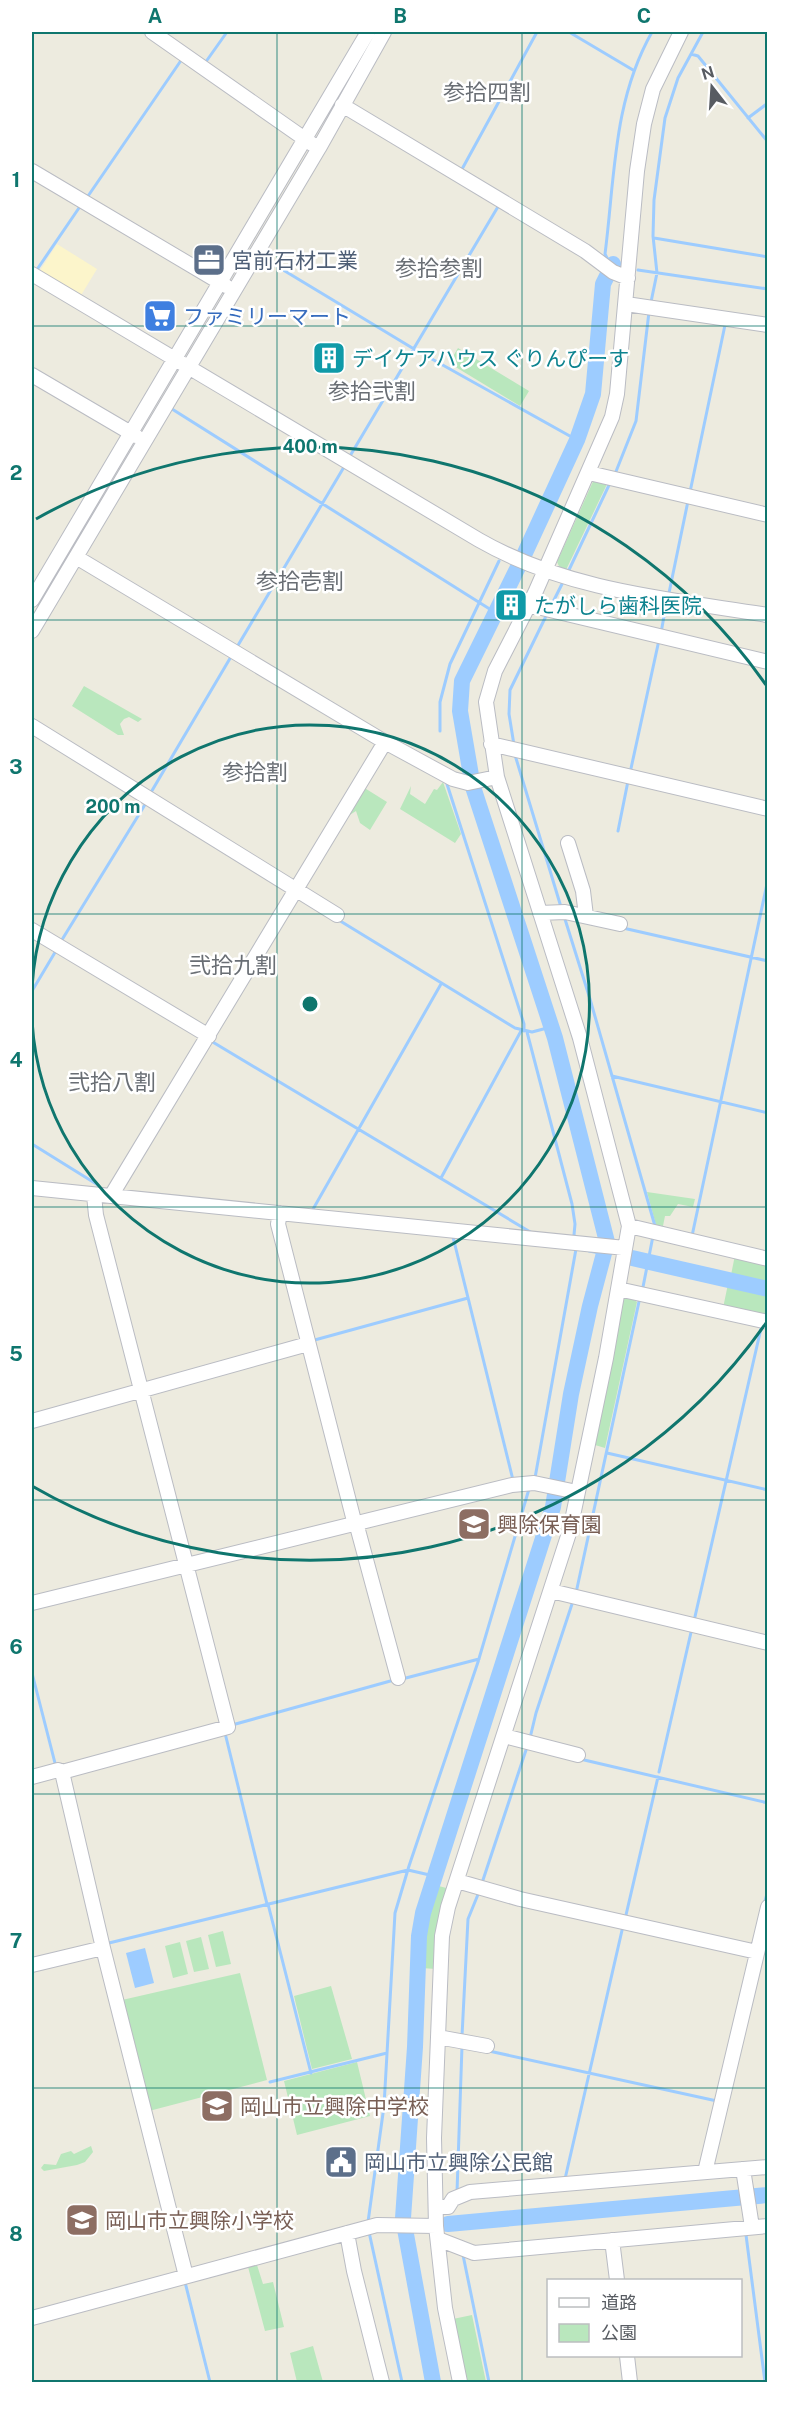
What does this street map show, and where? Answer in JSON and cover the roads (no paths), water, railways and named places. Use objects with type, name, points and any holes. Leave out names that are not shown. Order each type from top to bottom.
[{"type":"street","points":[[152,32],[310,141]]},
{"type":"street","points":[[32,600],[45,583],[133,436],[180,363],[223,286],[310,141],[368,32]]},
{"type":"street","points":[[310,141],[342,105],[384,32]]},
{"type":"street","points":[[460,2382],[445,2308],[437,2233],[434,2138],[442,1936],[448,1907],[570,1530],[606,1358],[618,1289],[622,1248],[630,1226],[580,1038],[497,777],[487,713],[488,693],[495,671],[545,572],[589,473],[615,406],[637,171],[644,124],[653,89],[681,32]]},
{"type":"street","points":[[342,105],[585,251],[609,269],[628,278]]},
{"type":"street","points":[[32,171],[223,286]]},
{"type":"street","points":[[33,275],[479,540],[521,562],[545,572],[607,590],[768,615]]},
{"type":"street","points":[[626,304],[768,325]]},
{"type":"street","points":[[32,375],[133,436]]},
{"type":"street","points":[[32,631],[45,583],[76,557],[133,436]]},
{"type":"street","points":[[589,473],[768,515]]},
{"type":"street","points":[[76,557],[385,742],[453,779],[472,783],[497,777]]},
{"type":"street","points":[[529,605],[768,662]]},
{"type":"street","points":[[32,726],[337,915]]},
{"type":"street","points":[[111,1197],[385,742]]},
{"type":"street","points":[[491,744],[768,809]]},
{"type":"street","points":[[568,843],[583,891],[586,916]]},
{"type":"street","points":[[540,913],[562,912],[620,924]]},
{"type":"street","points":[[32,930],[207,1038]]},
{"type":"street","points":[[32,1188],[94,1198],[111,1197],[280,1217],[622,1248]]},
{"type":"street","points":[[32,1777],[58,1770],[62,1772],[228,1727],[141,1391],[94,1198]]},
{"type":"street","points":[[280,1217],[308,1342],[398,1678]]},
{"type":"street","points":[[630,1226],[768,1259]]},
{"type":"street","points":[[618,1289],[768,1322]]},
{"type":"street","points":[[32,1421],[308,1342]]},
{"type":"street","points":[[32,1604],[187,1564],[520,1484],[534,1483],[578,1492]]},
{"type":"street","points":[[551,1591],[768,1643]]},
{"type":"street","points":[[504,1736],[578,1755]]},
{"type":"street","points":[[62,1772],[103,1948],[186,2276]]},
{"type":"street","points":[[457,1881],[757,1952]]},
{"type":"street","points":[[706,2168],[768,1907]]},
{"type":"street","points":[[32,1965],[103,1948]]},
{"type":"street","points":[[438,2037],[487,2046]]},
{"type":"street","points":[[437,2207],[448,2207],[457,2197],[706,2168],[768,2167]]},
{"type":"street","points":[[743,2169],[752,2227]]},
{"type":"street","points":[[32,2318],[186,2276],[348,2237],[370,2227],[403,2224],[437,2233],[463,2251],[474,2253],[768,2226]]},
{"type":"street","points":[[348,2237],[382,2382]]},
{"type":"street","points":[[612,2240],[617,2279]]},
{"type":"street","points":[[627,2357],[630,2382]]},
{"type":"water","points":[[145,1948],[154,1983],[135,1988],[126,1953]]},
{"type":"waterway","points":[[205,63],[227,32]]},
{"type":"waterway","points":[[461,171],[537,32]]},
{"type":"waterway","points":[[569,32],[633,70]]},
{"type":"waterway","points":[[609,262],[605,254],[614,168],[623,112],[639,58],[652,32]]},
{"type":"waterway","points":[[651,302],[657,273],[653,236],[654,200],[665,118],[678,78],[703,32]]},
{"type":"waterway","points":[[691,54],[698,56],[768,142]]},
{"type":"waterway","points":[[86,199],[182,59]]},
{"type":"waterway","points":[[748,118],[768,103]]},
{"type":"waterway","points":[[36,271],[81,205]]},
{"type":"waterway","points":[[350,456],[499,205]]},
{"type":"waterway","points":[[654,238],[768,257]]},
{"type":"waterway","points":[[260,256],[414,349],[577,440]]},
{"type":"waterway","points":[[433,2382],[403,2218],[415,2047],[419,1936],[423,1913],[553,1507],[571,1394],[607,1242],[555,1038],[473,787],[460,711],[462,681],[577,440],[593,394],[603,284],[613,264]]},
{"type":"waterway","points":[[638,270],[768,289]]},
{"type":"waterway","points":[[615,474],[636,421],[649,312]]},
{"type":"waterway","points":[[690,492],[725,325]]},
{"type":"waterway","points":[[172,409],[496,613]]},
{"type":"waterway","points":[[237,647],[344,467]]},
{"type":"waterway","points":[[568,572],[610,483]]},
{"type":"waterway","points":[[669,593],[688,501]]},
{"type":"waterway","points":[[440,731],[440,702],[450,664],[499,561]]},
{"type":"waterway","points":[[551,606],[564,580]]},
{"type":"waterway","points":[[661,633],[666,605]]},
{"type":"waterway","points":[[514,745],[509,714],[510,690],[548,612]]},
{"type":"waterway","points":[[630,773],[659,640]]},
{"type":"waterway","points":[[150,794],[232,655]]},
{"type":"waterway","points":[[515,755],[561,907]]},
{"type":"waterway","points":[[618,831],[628,781]]},
{"type":"waterway","points":[[447,784],[524,1024],[524,1031]]},
{"type":"waterway","points":[[60,943],[146,803]]},
{"type":"waterway","points":[[692,1236],[768,879]]},
{"type":"waterway","points":[[564,916],[655,1226]]},
{"type":"waterway","points":[[337,919],[515,1028],[532,1032],[551,1027]]},
{"type":"waterway","points":[[623,928],[768,961]]},
{"type":"waterway","points":[[32,991],[57,949]]},
{"type":"waterway","points":[[312,1211],[441,984]]},
{"type":"waterway","points":[[441,1178],[521,1031]]},
{"type":"waterway","points":[[527,1032],[572,1204],[574,1235]]},
{"type":"waterway","points":[[211,1041],[532,1233]]},
{"type":"waterway","points":[[612,1076],[768,1113]]},
{"type":"waterway","points":[[32,1144],[98,1185],[99,1189]]},
{"type":"waterway","points":[[643,1287],[653,1236]]},
{"type":"waterway","points":[[453,1237],[513,1480]]},
{"type":"waterway","points":[[535,1478],[576,1249]]},
{"type":"waterway","points":[[589,1251],[605,1254]]},
{"type":"waterway","points":[[632,1258],[768,1289]]},
{"type":"waterway","points":[[576,1593],[640,1297]]},
{"type":"waterway","points":[[311,1341],[468,1298]]},
{"type":"waterway","points":[[694,1621],[762,1324]]},
{"type":"waterway","points":[[607,1453],[768,1490]]},
{"type":"waterway","points":[[368,2222],[384,2106],[395,1913],[478,1662],[529,1489]]},
{"type":"waterway","points":[[530,1738],[573,1601]]},
{"type":"waterway","points":[[659,1772],[692,1628]]},
{"type":"waterway","points":[[402,1679],[479,1659]]},
{"type":"waterway","points":[[32,1673],[56,1767]]},
{"type":"waterway","points":[[232,1725],[394,1680]]},
{"type":"waterway","points":[[225,1733],[267,1904]]},
{"type":"waterway","points":[[482,1883],[527,1747]]},
{"type":"waterway","points":[[580,1759],[768,1803]]},
{"type":"waterway","points":[[626,1915],[658,1777]]},
{"type":"waterway","points":[[109,1943],[408,1870],[434,1876]]},
{"type":"waterway","points":[[764,1905],[768,1890]]},
{"type":"waterway","points":[[462,2036],[468,1919],[479,1892]]},
{"type":"waterway","points":[[268,1904],[311,2073]]},
{"type":"waterway","points":[[565,2179],[623,1926]]},
{"type":"waterway","points":[[457,2192],[462,2046]]},
{"type":"waterway","points":[[489,2051],[717,2101]]},
{"type":"waterway","points":[[270,2082],[387,2053]]},
{"type":"waterway","points":[[448,2224],[768,2195]]},
{"type":"waterway","points":[[369,2232],[402,2382]]},
{"type":"waterway","points":[[746,2235],[765,2382]]},
{"type":"waterway","points":[[463,2255],[489,2382]]},
{"type":"waterway","points":[[185,2282],[210,2382]]},
{"type":"place","name":"宮前石材工業","points":[[209,260]]},
{"type":"place","name":"ファミリーマート","points":[[160,316]]},
{"type":"place","name":"デイケアハウス ぐりんぴーす","points":[[329,358]]},
{"type":"place","name":"たがしら歯科医院","points":[[511,605]]},
{"type":"place","name":"興除保育園","points":[[474,1524]]},
{"type":"place","name":"岡山市立興除中学校","points":[[217,2106]]},
{"type":"place","name":"岡山市立興除公民館","points":[[341,2162]]},
{"type":"place","name":"岡山市立興除小学校","points":[[82,2220]]},
{"type":"district","name":"参拾四割","points":[[487,92]]},
{"type":"district","name":"参拾参割","points":[[439,268]]},
{"type":"district","name":"参拾弐割","points":[[372,391]]},
{"type":"district","name":"参拾壱割","points":[[300,581]]},
{"type":"district","name":"参拾割","points":[[255,772]]},
{"type":"district","name":"弐拾九割","points":[[233,965]]},
{"type":"district","name":"弐拾八割","points":[[112,1082]]}]
